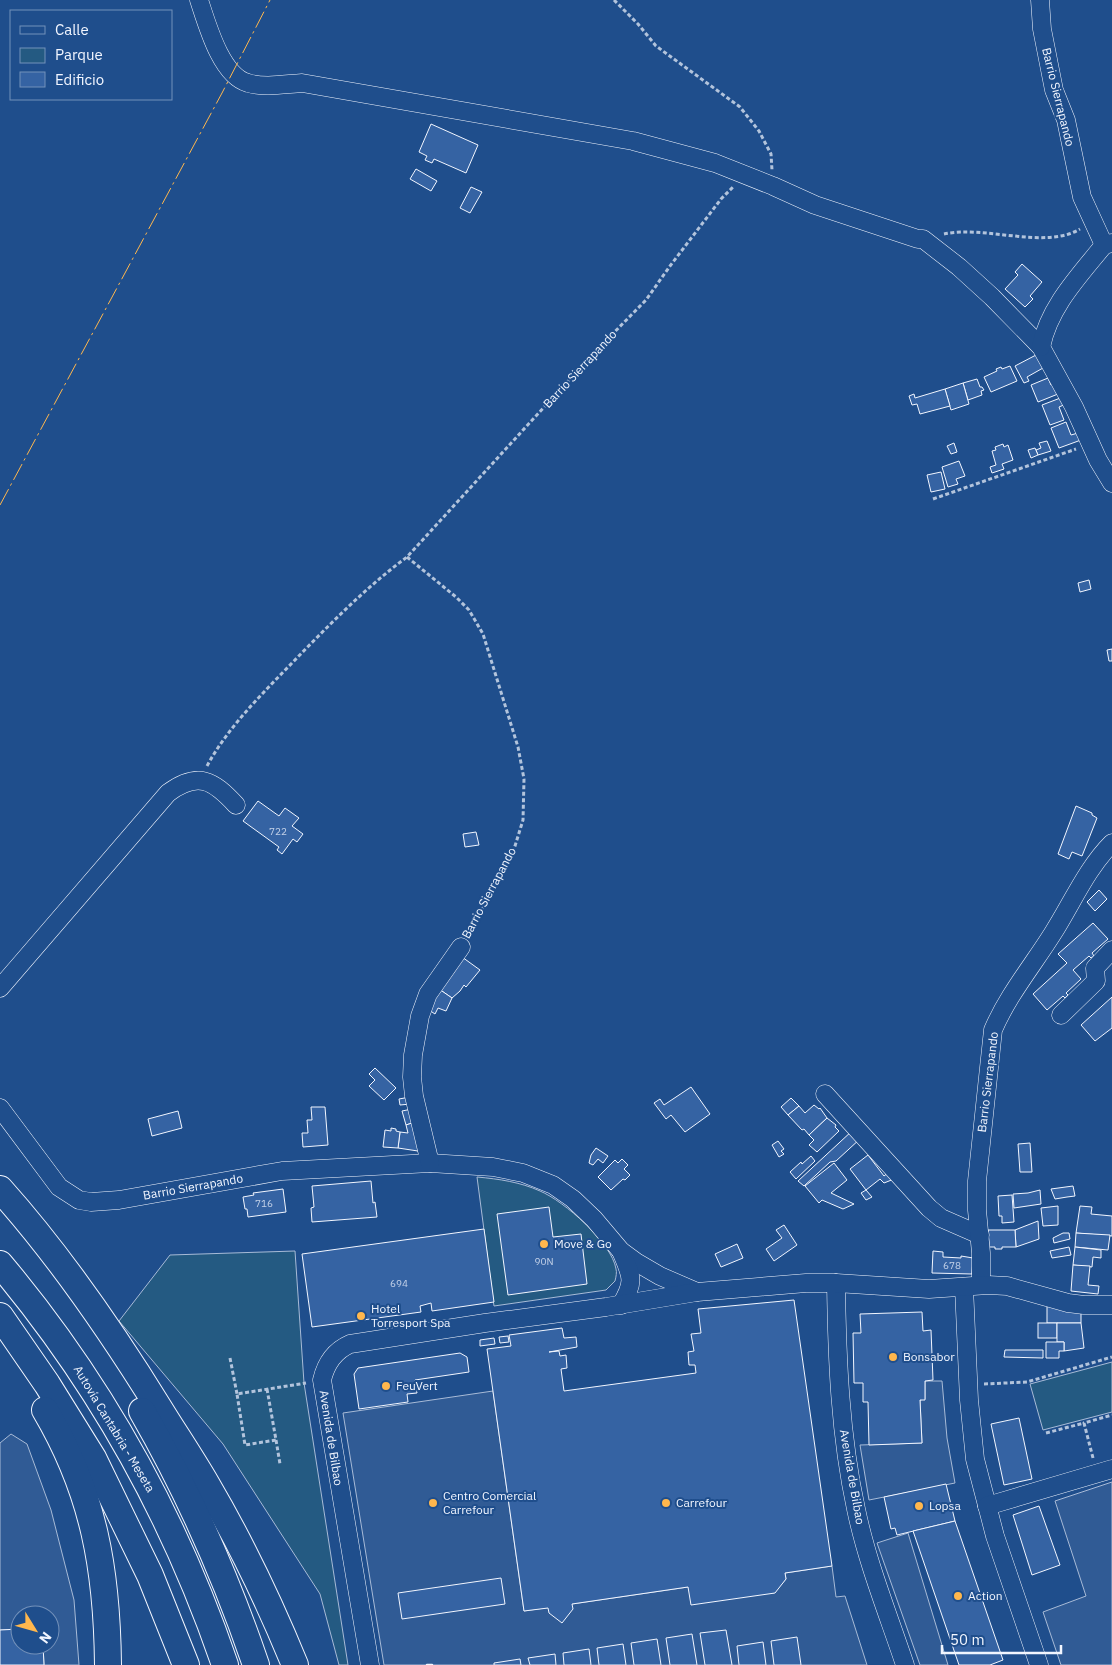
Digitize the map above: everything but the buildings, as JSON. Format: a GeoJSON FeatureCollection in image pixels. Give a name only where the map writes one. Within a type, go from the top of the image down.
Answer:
{"type":"FeatureCollection","features":[{"type":"Feature","properties":{"kind":"highway"},"geometry":{"type":"LineString","coordinates":[[0,1188],[92,1306],[190,1457],[219,1506],[258,1582],[295,1665]]}},
{"type":"Feature","properties":{"kind":"highway"},"geometry":{"type":"LineString","coordinates":[[0,1205],[82,1314],[146,1417],[175,1472],[220,1569],[256,1665]]}},
{"type":"Feature","properties":{"kind":"highway","name":"Autovía Cantabria - Meseta"},"geometry":{"type":"LineString","coordinates":[[0,1264],[32,1303],[80,1370],[149,1484],[185,1561],[225,1665]]}},
{"type":"Feature","properties":{"kind":"highway"},"geometry":{"type":"LineString","coordinates":[[0,1316],[67,1415],[96,1466],[150,1575],[186,1665]]}},
{"type":"Feature","properties":{"kind":"highway"},"geometry":{"type":"LineString","coordinates":[[0,1340],[50,1418],[75,1470],[88,1507],[95,1531],[105,1588],[108,1665]]}},
{"type":"Feature","properties":{"kind":"street"},"geometry":{"type":"LineString","coordinates":[[199,0],[209,32],[228,71],[247,83],[271,85],[302,83],[633,141],[716,163],[814,205],[918,240],[924,239],[992,297],[1041,347],[1112,483]]}},
{"type":"Feature","properties":{"kind":"street","name":"Barrio Sierrapando"},"geometry":{"type":"LineString","coordinates":[[1040,0],[1042,29],[1054,90],[1066,120],[1082,197],[1092,222],[1108,244],[1056,307],[1044,331],[1041,347]]}},
{"type":"Feature","properties":{"kind":"street"},"geometry":{"type":"LineString","coordinates":[[0,988],[168,793],[186,782],[208,781],[236,805]]}},
{"type":"Feature","properties":{"kind":"street","name":"Barrio Sierrapando"},"geometry":{"type":"LineString","coordinates":[[987,1506],[975,1459],[968,1385],[973,1286],[981,1253],[977,1210],[977,1181],[993,1030],[1003,1008],[1042,951],[1087,875],[1104,851],[1112,844]]}},
{"type":"Feature","properties":{"kind":"street","name":"Barrio Sierrapando"},"geometry":{"type":"LineString","coordinates":[[430,1163],[414,1096],[412,1055],[420,1016],[428,994],[461,947]]}},
{"type":"Feature","properties":{"kind":"street"},"geometry":{"type":"LineString","coordinates":[[1061,1015],[1096,981],[1095,968],[1112,950]]}},
{"type":"Feature","properties":{"kind":"street"},"geometry":{"type":"LineString","coordinates":[[825,1094],[928,1208],[941,1218],[980,1235]]}},
{"type":"Feature","properties":{"kind":"street","name":"Barrio Sierrapando"},"geometry":{"type":"LineString","coordinates":[[0,1108],[59,1186],[79,1200],[91,1202],[120,1200],[282,1171],[430,1163],[493,1167],[523,1173],[553,1185],[580,1206],[621,1250],[660,1276],[697,1292]]}},
{"type":"Feature","properties":{"kind":"street","name":"Barrio Sierrapando"},"geometry":{"type":"LineString","coordinates":[[621,1250],[628,1267],[631,1284],[621,1304]]}},
{"type":"Feature","properties":{"kind":"street","name":"Barrio Sierrapando"},"geometry":{"type":"LineString","coordinates":[[628,1267],[642,1280],[652,1299]]}},
{"type":"Feature","properties":{"kind":"street","name":"Barrio Sierrapando"},"geometry":{"type":"LineString","coordinates":[[621,1304],[697,1292],[836,1282],[930,1289],[1007,1286],[1068,1303],[1112,1305]]}},
{"type":"Feature","properties":{"kind":"street","name":"Avenida de Bilbao"},"geometry":{"type":"LineString","coordinates":[[836,1282],[841,1414],[856,1511],[905,1665]]}},
{"type":"Feature","properties":{"kind":"street","name":"Avenida de Bilbao"},"geometry":{"type":"LineString","coordinates":[[370,1665],[322,1380],[326,1365],[342,1348],[350,1344],[621,1304]]}},
{"type":"Feature","properties":{"kind":"street"},"geometry":{"type":"LineString","coordinates":[[1039,1665],[995,1536],[987,1506],[1104,1471]]}},
{"type":"Feature","properties":{"kind":"path"},"geometry":{"type":"LineString","coordinates":[[614,0],[638,24],[656,46],[740,107],[759,131],[772,154],[773,186]]}},
{"type":"Feature","properties":{"kind":"path","name":"Barrio Sierrapando"},"geometry":{"type":"LineString","coordinates":[[200,780],[216,751],[264,692],[383,575],[407,557],[588,360],[646,300],[715,207],[745,175]]}},
{"type":"Feature","properties":{"kind":"path"},"geometry":{"type":"LineString","coordinates":[[924,239],[951,233],[1007,234],[1052,238],[1071,234],[1092,222]]}},
{"type":"Feature","properties":{"kind":"path"},"geometry":{"type":"LineString","coordinates":[[933,499],[1091,444]]}},
{"type":"Feature","properties":{"kind":"path","name":"Barrio Sierrapando"},"geometry":{"type":"LineString","coordinates":[[407,557],[469,610],[483,634],[518,747],[524,779],[523,820],[515,846],[503,872],[461,947]]}},
{"type":"Feature","properties":{"kind":"path"},"geometry":{"type":"LineString","coordinates":[[968,1385],[1027,1382],[1112,1357]]}},
{"type":"Feature","properties":{"kind":"path"},"geometry":{"type":"LineString","coordinates":[[230,1358],[245,1445],[276,1440]]}},
{"type":"Feature","properties":{"kind":"path"},"geometry":{"type":"LineString","coordinates":[[237,1394],[322,1380]]}},
{"type":"Feature","properties":{"kind":"path"},"geometry":{"type":"LineString","coordinates":[[267,1389],[280,1464]]}},
{"type":"Feature","properties":{"kind":"path"},"geometry":{"type":"LineString","coordinates":[[1046,1433],[1112,1415]]}},
{"type":"Feature","properties":{"kind":"path"},"geometry":{"type":"LineString","coordinates":[[1084,1423],[1104,1471]]}},
{"type":"Feature","properties":{"kind":"green space","name":"Move & Go"},"geometry":{"type":"Polygon","coordinates":[[[477,1177],[525,1185],[550,1196],[574,1213],[606,1247],[616,1269],[615,1281],[606,1290],[494,1306],[477,1177]]]}},
{"type":"Feature","properties":{"kind":"green space"},"geometry":{"type":"Polygon","coordinates":[[[295,1251],[304,1383],[348,1665],[339,1665],[320,1594],[223,1444],[119,1321],[170,1255],[295,1251]]]}},
{"type":"Feature","properties":{"kind":"green space"},"geometry":{"type":"Polygon","coordinates":[[[1112,1362],[1112,1412],[1043,1430],[1030,1384],[1112,1362]]]}},
{"type":"Feature","properties":{"kind":"shaded area"},"geometry":{"type":"Polygon","coordinates":[[[925,1381],[942,1381],[947,1438],[955,1483],[869,1500],[860,1445],[922,1443],[920,1400],[925,1399],[925,1381]]]}},
{"type":"Feature","properties":{"kind":"shaded area","name":"Centro Comercial Carrefour"},"geometry":{"type":"Polygon","coordinates":[[[493,1391],[524,1611],[688,1587],[774,1593],[786,1579],[785,1573],[832,1566],[836,1597],[845,1596],[867,1665],[384,1665],[343,1413],[493,1391]]]}},
{"type":"Feature","properties":{"kind":"shaded area"},"geometry":{"type":"Polygon","coordinates":[[[11,1434],[27,1444],[51,1510],[74,1600],[79,1665],[44,1665],[44,1655],[60,1655],[60,1605],[10,1605],[10,1630],[0,1630],[0,1443],[11,1434]]]}},
{"type":"Feature","properties":{"kind":"shaded area"},"geometry":{"type":"Polygon","coordinates":[[[1112,1482],[1112,1665],[1061,1665],[1043,1612],[1086,1596],[1055,1501],[1112,1482]]]}},
{"type":"Feature","properties":{"kind":"shaded area"},"geometry":{"type":"Polygon","coordinates":[[[908,1533],[948,1665],[920,1665],[877,1543],[908,1533]]]}},
{"type":"Feature","properties":{"kind":"wall"},"geometry":{"type":"LineString","coordinates":[[427,1665],[432,1665]]}},
{"type":"Feature","properties":{"kind":"power"},"geometry":{"type":"LineString","coordinates":[[0,505],[222,93],[270,0]]}},
{"type":"Feature","properties":{"kind":"place","name":"Move & Go"},"geometry":{"type":"Point","coordinates":[544,1244]}},
{"type":"Feature","properties":{"kind":"place","name":"Hotel Torresport Spa"},"geometry":{"type":"Point","coordinates":[361,1316]}},
{"type":"Feature","properties":{"kind":"place","name":"Bonsabor"},"geometry":{"type":"Point","coordinates":[893,1357]}},
{"type":"Feature","properties":{"kind":"place","name":"FeuVert"},"geometry":{"type":"Point","coordinates":[386,1386]}},
{"type":"Feature","properties":{"kind":"place","name":"Centro Comercial Carrefour"},"geometry":{"type":"Point","coordinates":[433,1503]}},
{"type":"Feature","properties":{"kind":"place","name":"Carrefour"},"geometry":{"type":"Point","coordinates":[666,1503]}},
{"type":"Feature","properties":{"kind":"place","name":"Lopsa"},"geometry":{"type":"Point","coordinates":[919,1506]}},
{"type":"Feature","properties":{"kind":"place","name":"Action"},"geometry":{"type":"Point","coordinates":[958,1596]}}]}
